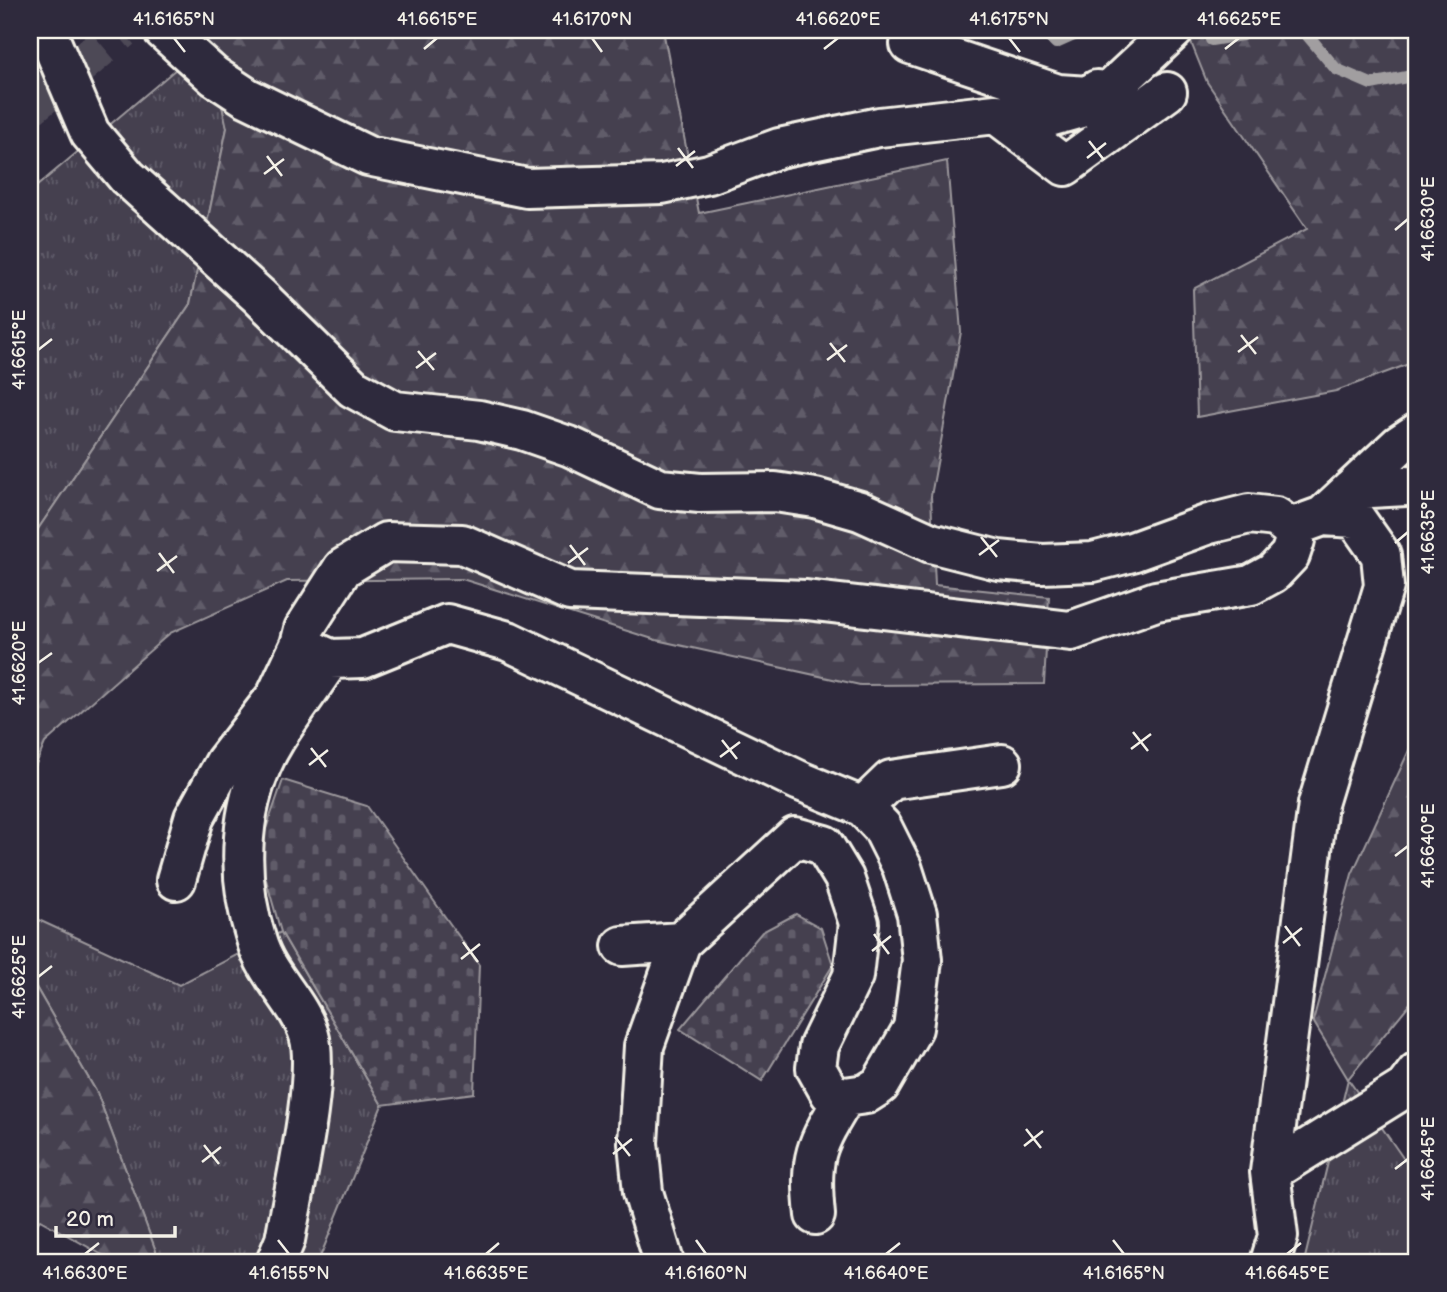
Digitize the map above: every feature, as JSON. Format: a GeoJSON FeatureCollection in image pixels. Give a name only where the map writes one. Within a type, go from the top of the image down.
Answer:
{"type":"FeatureCollection","features":[{"type":"Feature","properties":{"kind":"street"},"geometry":{"type":"LineString","coordinates":[[46,30],[90,133],[127,177],[251,288],[353,388],[395,411],[479,420],[522,430],[571,447],[660,489],[700,493],[775,492],[815,498],[860,511],[931,543],[998,560],[1042,564],[1093,562],[1132,552],[1209,524],[1249,514],[1307,522],[1355,518],[1381,555],[1384,586],[1318,804],[1270,1172],[1278,1236],[1270,1262]]}},
{"type":"Feature","properties":{"kind":"street"},"geometry":{"type":"LineString","coordinates":[[163,30],[214,76],[246,97],[368,156],[527,188],[662,184],[709,174],[779,148],[829,136],[942,118],[996,114],[1049,117],[1095,104],[1174,30]]}},
{"type":"Feature","properties":{"kind":"street"},"geometry":{"type":"LineString","coordinates":[[910,44],[1058,94],[1088,96],[1142,61]]}},
{"type":"Feature","properties":{"kind":"street"},"geometry":{"type":"LineString","coordinates":[[996,114],[1065,166],[1167,92]]}},
{"type":"Feature","properties":{"kind":"street"},"geometry":{"type":"LineString","coordinates":[[315,652],[304,629],[343,568],[386,542],[462,544],[570,591],[806,600],[1071,631],[1156,601],[1251,585],[1273,573],[1290,555],[1295,540],[1307,522],[1352,489],[1399,445],[1417,433]]}},
{"type":"Feature","properties":{"kind":"street"},"geometry":{"type":"LineString","coordinates":[[1352,489],[1406,486]]}},
{"type":"Feature","properties":{"kind":"street"},"geometry":{"type":"LineString","coordinates":[[315,652],[363,657],[447,624],[508,640],[800,781],[863,807],[882,827],[902,867],[917,914],[922,960],[913,1028],[880,1085],[866,1094],[845,1097],[831,1093],[817,1068],[819,1046],[853,976],[859,923],[844,878],[824,845],[795,837],[681,942],[645,1046],[638,1143],[643,1192],[664,1262]]}},
{"type":"Feature","properties":{"kind":"street"},"geometry":{"type":"LineString","coordinates":[[176,880],[194,818],[225,762],[276,696],[315,652]]}},
{"type":"Feature","properties":{"kind":"street"},"geometry":{"type":"LineString","coordinates":[[276,1262],[285,1240],[312,1078],[309,1035],[257,945],[245,887],[242,834],[254,784],[315,652]]}},
{"type":"Feature","properties":{"kind":"street"},"geometry":{"type":"LineString","coordinates":[[863,807],[891,780],[1002,764]]}},
{"type":"Feature","properties":{"kind":"street"},"geometry":{"type":"LineString","coordinates":[[622,946],[681,942]]}},
{"type":"Feature","properties":{"kind":"street"},"geometry":{"type":"LineString","coordinates":[[1270,1172],[1405,1088],[1417,1072]]}},
{"type":"Feature","properties":{"kind":"street"},"geometry":{"type":"LineString","coordinates":[[815,1214],[811,1172],[821,1135],[845,1097]]}},
{"type":"Feature","properties":{"kind":"green space"},"geometry":{"type":"Polygon","coordinates":[[[205,30],[663,30],[699,213],[947,161],[961,332],[931,496],[935,585],[1049,597],[1044,684],[860,685],[656,640],[462,579],[287,581],[170,633],[45,743],[30,778],[30,541],[190,304],[227,128],[205,30]]]}},
{"type":"Feature","properties":{"kind":"green space"},"geometry":{"type":"Polygon","coordinates":[[[1186,30],[1417,30],[1417,361],[1336,391],[1197,417],[1193,289],[1307,229],[1207,82],[1186,30]]]}},
{"type":"Feature","properties":{"kind":"green space"},"geometry":{"type":"Polygon","coordinates":[[[208,42],[227,128],[190,304],[30,541],[30,192],[208,42]]]}},
{"type":"Feature","properties":{"kind":"green space"},"geometry":{"type":"Polygon","coordinates":[[[1417,733],[1417,995],[1348,1079],[1313,1021],[1352,874],[1417,733]]]}},
{"type":"Feature","properties":{"kind":"green space"},"geometry":{"type":"Polygon","coordinates":[[[283,780],[367,806],[479,965],[474,1093],[382,1105],[281,932],[258,852],[283,780]]]}},
{"type":"Feature","properties":{"kind":"green space"},"geometry":{"type":"Polygon","coordinates":[[[796,914],[821,928],[833,965],[762,1081],[680,1029],[762,932],[796,914]]]}},
{"type":"Feature","properties":{"kind":"green space"},"geometry":{"type":"Polygon","coordinates":[[[30,916],[179,985],[281,932],[382,1105],[318,1262],[160,1262],[97,1093],[30,977],[30,916]]]}},
{"type":"Feature","properties":{"kind":"green space"},"geometry":{"type":"Polygon","coordinates":[[[30,977],[97,1093],[160,1262],[115,1262],[40,1220],[30,1233],[30,977]]]}},
{"type":"Feature","properties":{"kind":"green space"},"geometry":{"type":"Polygon","coordinates":[[[1348,1079],[1417,1178],[1417,1262],[1304,1262],[1348,1079]]]}},
{"type":"Feature","properties":{"kind":"waterway"},"geometry":{"type":"LineString","coordinates":[[1043,30],[1056,43],[1085,30]]}},
{"type":"Feature","properties":{"kind":"waterway"},"geometry":{"type":"LineString","coordinates":[[1211,40],[1242,35],[1251,30]]}},
{"type":"Feature","properties":{"kind":"waterway"},"geometry":{"type":"LineString","coordinates":[[1303,30],[1336,69],[1371,84],[1417,75]]}},
{"type":"Feature","properties":{"kind":"tunnel"},"geometry":{"type":"LineString","coordinates":[[30,107],[122,30]]}}]}
